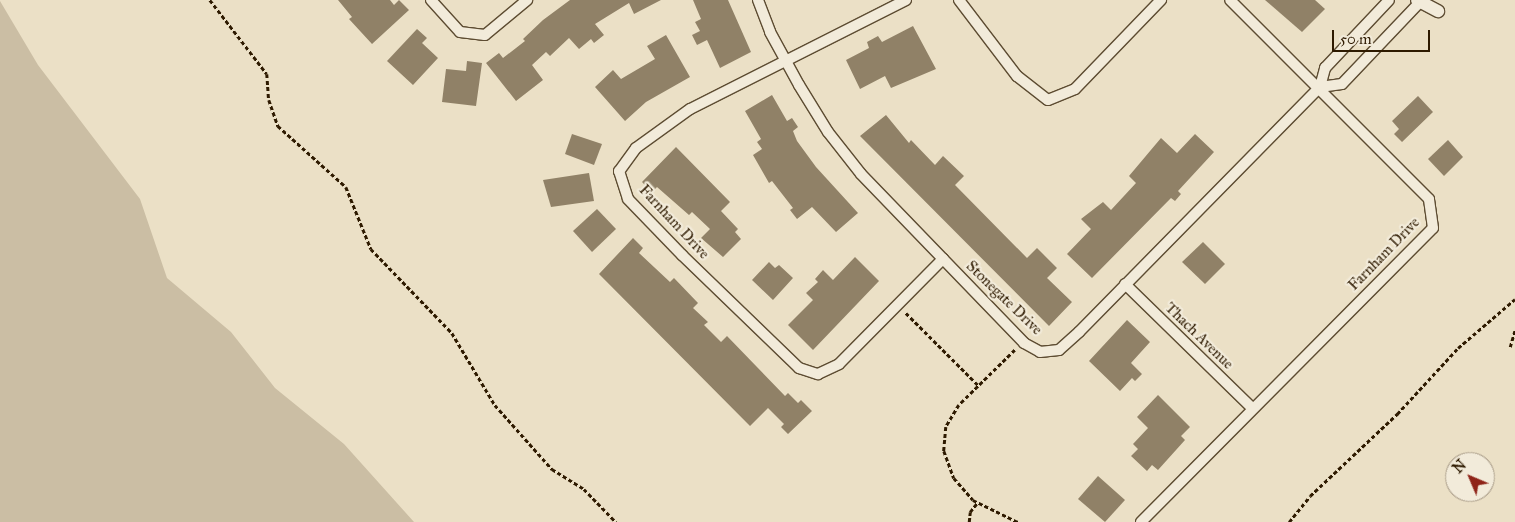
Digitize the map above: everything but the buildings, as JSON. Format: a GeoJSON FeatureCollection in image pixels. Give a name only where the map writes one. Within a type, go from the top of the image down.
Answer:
{"type":"FeatureCollection","features":[{"type":"Feature","properties":{"kind":"street"},"geometry":{"type":"LineString","coordinates":[[431,0],[460,32],[485,34],[527,0]]}},
{"type":"Feature","properties":{"kind":"street","name":"Stonegate Drive"},"geometry":{"type":"LineString","coordinates":[[758,0],[787,62],[828,132],[860,174],[1023,341],[1040,352],[1059,350],[1125,284],[1320,87],[1325,68],[1389,0]]}},
{"type":"Feature","properties":{"kind":"street","name":"Farnham Drive"},"geometry":{"type":"LineString","coordinates":[[906,0],[787,62],[690,109],[636,148],[619,172],[628,199],[799,368],[818,374],[840,364],[943,259]]}},
{"type":"Feature","properties":{"kind":"street"},"geometry":{"type":"LineString","coordinates":[[960,0],[1018,76],[1048,100],[1075,89],[1161,0]]}},
{"type":"Feature","properties":{"kind":"street","name":"Farnham Drive"},"geometry":{"type":"LineString","coordinates":[[1141,522],[1432,228],[1428,199],[1320,87],[1230,0]]}},
{"type":"Feature","properties":{"kind":"street"},"geometry":{"type":"LineString","coordinates":[[1320,87],[1342,84],[1419,1],[1438,11]]}},
{"type":"Feature","properties":{"kind":"street","name":"Thach Avenue"},"geometry":{"type":"LineString","coordinates":[[1125,284],[1252,408]]}},
{"type":"Feature","properties":{"kind":"path"},"geometry":{"type":"LineString","coordinates":[[210,0],[267,74],[269,100],[278,126],[346,187],[371,249],[452,333],[495,405],[552,469],[584,489],[616,522]]}},
{"type":"Feature","properties":{"kind":"path"},"geometry":{"type":"LineString","coordinates":[[1289,522],[1317,490],[1397,414],[1451,355],[1515,299]]}},
{"type":"Feature","properties":{"kind":"path"},"geometry":{"type":"LineString","coordinates":[[898,305],[978,385]]}},
{"type":"Feature","properties":{"kind":"path"},"geometry":{"type":"LineString","coordinates":[[1510,346],[1515,329]]}},
{"type":"Feature","properties":{"kind":"path"},"geometry":{"type":"LineString","coordinates":[[1018,522],[977,503],[954,478],[944,451],[946,427],[952,414],[978,385],[1023,341]]}},
{"type":"Feature","properties":{"kind":"path"},"geometry":{"type":"LineString","coordinates":[[969,522],[970,512],[977,503]]}},
{"type":"Feature","properties":{"kind":"shaded area"},"geometry":{"type":"Polygon","coordinates":[[[0,1],[38,65],[140,199],[167,278],[231,332],[275,388],[344,444],[414,522],[0,522],[0,1]]]}}]}
